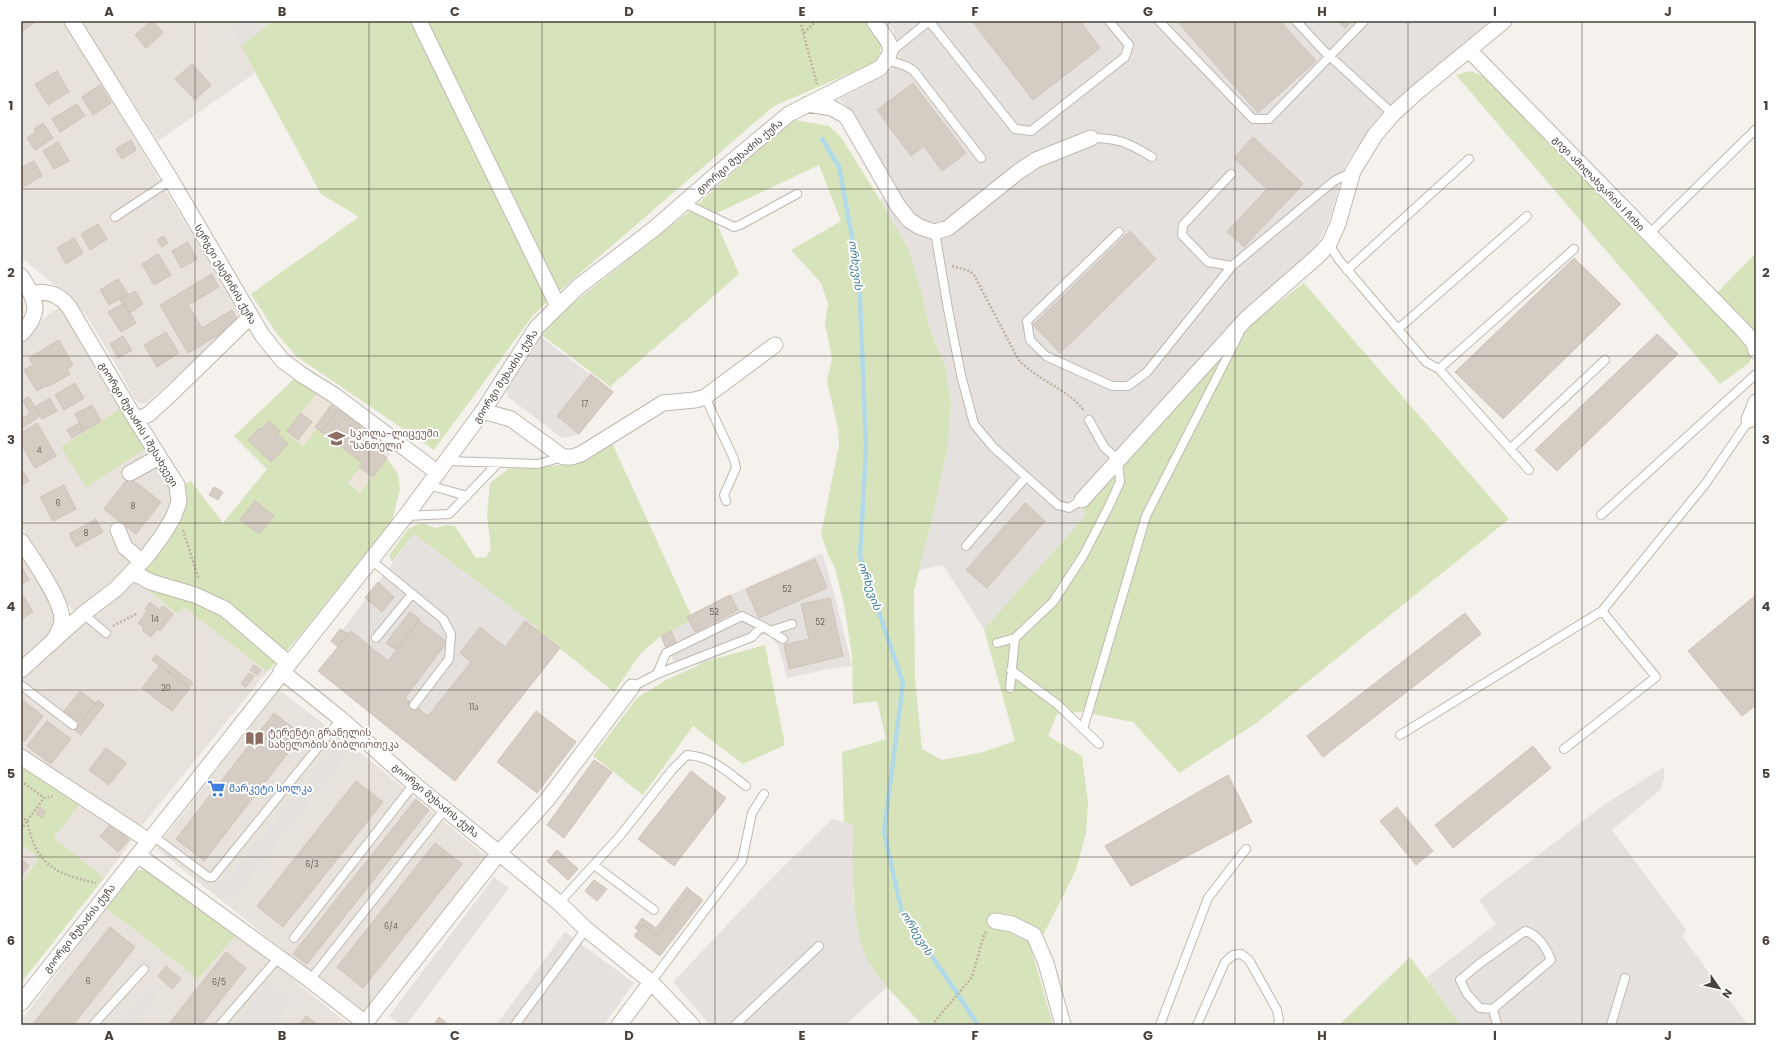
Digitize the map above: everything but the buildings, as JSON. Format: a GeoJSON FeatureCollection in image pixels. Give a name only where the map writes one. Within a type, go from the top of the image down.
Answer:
{"type":"FeatureCollection","features":[{"type":"Feature","properties":{"kind":"street","name":"სერგეი ესენინის ქუჩა"},"geometry":{"type":"LineString","coordinates":[[72,21],[171,180],[262,335],[282,360],[302,375],[334,395],[433,479]]}},
{"type":"Feature","properties":{"kind":"street"},"geometry":{"type":"LineString","coordinates":[[419,21],[558,306]]}},
{"type":"Feature","properties":{"kind":"street"},"geometry":{"type":"LineString","coordinates":[[874,21],[890,44],[886,60]]}},
{"type":"Feature","properties":{"kind":"street"},"geometry":{"type":"LineString","coordinates":[[1082,500],[1246,319],[1320,254],[1329,244],[1338,224],[1353,172],[1375,135],[1393,114],[1504,21]]}},
{"type":"Feature","properties":{"kind":"street","name":"გივი ამილახვარის I ჩიხი"},"geometry":{"type":"LineString","coordinates":[[1469,50],[1742,329],[1754,343],[1756,351]]}},
{"type":"Feature","properties":{"kind":"street","name":"გიორგი მუხაძის ქუჩა"},"geometry":{"type":"LineString","coordinates":[[21,1003],[284,667],[405,516],[483,411],[537,327],[578,287],[655,228],[790,114],[886,60]]}},
{"type":"Feature","properties":{"kind":"street"},"geometry":{"type":"LineString","coordinates":[[815,101],[846,116],[898,206],[909,220],[920,227],[935,232],[948,228],[1018,172],[1036,160],[1091,138]]}},
{"type":"Feature","properties":{"kind":"street"},"geometry":{"type":"LineString","coordinates":[[21,276],[32,293],[36,309],[32,323],[21,334]]}},
{"type":"Feature","properties":{"kind":"street","name":"გიორგი მუხაძის I შესახვევი"},"geometry":{"type":"LineString","coordinates":[[21,670],[84,614],[116,589],[137,567],[162,536],[177,509],[180,494],[177,485],[136,420],[69,307],[62,298],[41,291],[32,293]]}},
{"type":"Feature","properties":{"kind":"street"},"geometry":{"type":"LineString","coordinates":[[136,420],[149,414],[251,316]]}},
{"type":"Feature","properties":{"kind":"street"},"geometry":{"type":"LineString","coordinates":[[483,411],[511,419],[563,458],[572,457],[581,454],[662,403],[695,400],[705,397],[775,345]]}},
{"type":"Feature","properties":{"kind":"street"},"geometry":{"type":"LineString","coordinates":[[1749,420],[1756,402]]}},
{"type":"Feature","properties":{"kind":"street"},"geometry":{"type":"LineString","coordinates":[[130,473],[159,457]]}},
{"type":"Feature","properties":{"kind":"street"},"geometry":{"type":"LineString","coordinates":[[118,530],[125,547],[137,567],[151,582],[195,595],[225,610],[284,667]]}},
{"type":"Feature","properties":{"kind":"street"},"geometry":{"type":"LineString","coordinates":[[21,541],[50,588],[60,609],[62,621],[54,641]]}},
{"type":"Feature","properties":{"kind":"street","name":"გიორგი მუხაძის ქუჩა"},"geometry":{"type":"LineString","coordinates":[[284,667],[341,720],[414,784],[499,852],[559,903],[586,929],[651,982],[692,1025]]}},
{"type":"Feature","properties":{"kind":"street"},"geometry":{"type":"LineString","coordinates":[[138,855],[310,980],[364,1024],[499,852],[547,800],[632,687]]}},
{"type":"Feature","properties":{"kind":"street"},"geometry":{"type":"LineString","coordinates":[[21,757],[151,838]]}},
{"type":"Feature","properties":{"kind":"street"},"geometry":{"type":"LineString","coordinates":[[995,921],[1012,924],[1034,935],[1046,963],[1063,1025]]}},
{"type":"Feature","properties":{"kind":"street"},"geometry":{"type":"LineString","coordinates":[[619,1025],[651,982]]}},
{"type":"Feature","properties":{"kind":"lane"},"geometry":{"type":"LineString","coordinates":[[886,60],[929,21],[1015,130],[1031,132],[1125,57],[1128,45],[1109,21]]}},
{"type":"Feature","properties":{"kind":"lane"},"geometry":{"type":"LineString","coordinates":[[1158,21],[1253,119],[1270,119],[1364,21]]}},
{"type":"Feature","properties":{"kind":"lane"},"geometry":{"type":"LineString","coordinates":[[1296,21],[1330,57],[1393,114]]}},
{"type":"Feature","properties":{"kind":"lane"},"geometry":{"type":"LineString","coordinates":[[886,60],[906,66],[914,71],[981,158]]}},
{"type":"Feature","properties":{"kind":"lane"},"geometry":{"type":"LineString","coordinates":[[1649,234],[1756,129]]}},
{"type":"Feature","properties":{"kind":"lane"},"geometry":{"type":"LineString","coordinates":[[1091,138],[1111,138],[1130,144],[1152,157]]}},
{"type":"Feature","properties":{"kind":"lane"},"geometry":{"type":"LineString","coordinates":[[1348,270],[1469,159]]}},
{"type":"Feature","properties":{"kind":"lane"},"geometry":{"type":"LineString","coordinates":[[1119,232],[1027,321],[1030,340],[1046,356],[1112,386],[1128,386],[1148,372],[1232,266],[1334,181],[1353,172]]}},
{"type":"Feature","properties":{"kind":"lane"},"geometry":{"type":"LineString","coordinates":[[1231,174],[1183,225],[1182,235],[1208,262],[1232,266]]}},
{"type":"Feature","properties":{"kind":"lane"},"geometry":{"type":"LineString","coordinates":[[115,217],[171,180]]}},
{"type":"Feature","properties":{"kind":"lane"},"geometry":{"type":"LineString","coordinates":[[684,203],[734,227],[797,194]]}},
{"type":"Feature","properties":{"kind":"lane"},"geometry":{"type":"LineString","coordinates":[[1398,329],[1526,216]]}},
{"type":"Feature","properties":{"kind":"lane"},"geometry":{"type":"LineString","coordinates":[[935,232],[961,375],[974,424],[993,447],[1058,505],[1069,508],[1082,500]]}},
{"type":"Feature","properties":{"kind":"lane"},"geometry":{"type":"LineString","coordinates":[[1329,244],[1348,270],[1426,362],[1439,369],[1529,470]]}},
{"type":"Feature","properties":{"kind":"lane"},"geometry":{"type":"LineString","coordinates":[[1439,369],[1574,249]]}},
{"type":"Feature","properties":{"kind":"lane"},"geometry":{"type":"LineString","coordinates":[[1083,729],[1146,516],[1246,319]]}},
{"type":"Feature","properties":{"kind":"lane"},"geometry":{"type":"LineString","coordinates":[[1510,449],[1605,360]]}},
{"type":"Feature","properties":{"kind":"lane"},"geometry":{"type":"LineString","coordinates":[[1601,514],[1756,374]]}},
{"type":"Feature","properties":{"kind":"lane"},"geometry":{"type":"LineString","coordinates":[[705,397],[734,459],[736,468],[724,495],[726,501]]}},
{"type":"Feature","properties":{"kind":"lane"},"geometry":{"type":"LineString","coordinates":[[997,643],[1015,638],[1053,602],[1083,556],[1120,482],[1118,460],[1104,446],[1089,420]]}},
{"type":"Feature","properties":{"kind":"lane"},"geometry":{"type":"LineString","coordinates":[[1400,735],[1602,611],[1706,483],[1749,420]]}},
{"type":"Feature","properties":{"kind":"lane"},"geometry":{"type":"LineString","coordinates":[[446,461],[538,464],[563,458]]}},
{"type":"Feature","properties":{"kind":"lane"},"geometry":{"type":"LineString","coordinates":[[405,516],[449,514],[498,463]]}},
{"type":"Feature","properties":{"kind":"lane"},"geometry":{"type":"LineString","coordinates":[[966,546],[1026,477]]}},
{"type":"Feature","properties":{"kind":"lane"},"geometry":{"type":"LineString","coordinates":[[433,479],[467,496]]}},
{"type":"Feature","properties":{"kind":"lane"},"geometry":{"type":"LineString","coordinates":[[371,560],[442,619],[451,634],[449,659],[414,705]]}},
{"type":"Feature","properties":{"kind":"lane"},"geometry":{"type":"LineString","coordinates":[[376,638],[412,594]]}},
{"type":"Feature","properties":{"kind":"lane"},"geometry":{"type":"LineString","coordinates":[[1564,749],[1656,677],[1602,611]]}},
{"type":"Feature","properties":{"kind":"lane"},"geometry":{"type":"LineString","coordinates":[[84,614],[105,632]]}},
{"type":"Feature","properties":{"kind":"lane"},"geometry":{"type":"LineString","coordinates":[[657,674],[666,653],[742,616],[783,639]]}},
{"type":"Feature","properties":{"kind":"lane"},"geometry":{"type":"LineString","coordinates":[[770,631],[792,624]]}},
{"type":"Feature","properties":{"kind":"lane"},"geometry":{"type":"LineString","coordinates":[[632,687],[657,674],[752,637],[762,626]]}},
{"type":"Feature","properties":{"kind":"lane"},"geometry":{"type":"LineString","coordinates":[[1010,688],[1015,638]]}},
{"type":"Feature","properties":{"kind":"lane"},"geometry":{"type":"LineString","coordinates":[[1011,670],[1057,704],[1099,744]]}},
{"type":"Feature","properties":{"kind":"lane"},"geometry":{"type":"LineString","coordinates":[[21,685],[72,725]]}},
{"type":"Feature","properties":{"kind":"lane"},"geometry":{"type":"LineString","coordinates":[[151,838],[208,877],[214,877],[341,720]]}},
{"type":"Feature","properties":{"kind":"lane"},"geometry":{"type":"LineString","coordinates":[[559,903],[619,837],[672,770],[687,755],[702,756],[718,765],[746,786]]}},
{"type":"Feature","properties":{"kind":"lane"},"geometry":{"type":"LineString","coordinates":[[294,938],[414,784]]}},
{"type":"Feature","properties":{"kind":"lane"},"geometry":{"type":"LineString","coordinates":[[651,982],[742,861],[752,814],[764,794]]}},
{"type":"Feature","properties":{"kind":"lane"},"geometry":{"type":"LineString","coordinates":[[310,980],[445,809]]}},
{"type":"Feature","properties":{"kind":"lane"},"geometry":{"type":"LineString","coordinates":[[1160,1025],[1208,898],[1246,849]]}},
{"type":"Feature","properties":{"kind":"lane"},"geometry":{"type":"LineString","coordinates":[[594,864],[654,910]]}},
{"type":"Feature","properties":{"kind":"lane"},"geometry":{"type":"LineString","coordinates":[[515,1025],[586,929]]}},
{"type":"Feature","properties":{"kind":"lane"},"geometry":{"type":"LineString","coordinates":[[1525,931],[1532,933],[1548,951],[1551,960],[1493,1009],[1480,1008],[1467,994],[1460,980],[1479,964],[1525,931]]}},
{"type":"Feature","properties":{"kind":"lane"},"geometry":{"type":"LineString","coordinates":[[735,1025],[819,946]]}},
{"type":"Feature","properties":{"kind":"lane"},"geometry":{"type":"LineString","coordinates":[[1197,1025],[1225,962],[1233,955],[1241,954],[1249,960],[1277,1010],[1279,1020],[1278,1025]]}},
{"type":"Feature","properties":{"kind":"lane"},"geometry":{"type":"LineString","coordinates":[[220,1025],[278,957]]}},
{"type":"Feature","properties":{"kind":"lane"},"geometry":{"type":"LineString","coordinates":[[93,1025],[144,969]]}},
{"type":"Feature","properties":{"kind":"lane"},"geometry":{"type":"LineString","coordinates":[[1611,1025],[1625,978]]}},
{"type":"Feature","properties":{"kind":"lane"},"geometry":{"type":"LineString","coordinates":[[1493,1009],[1496,1025]]}},
{"type":"Feature","properties":{"kind":"path"},"geometry":{"type":"LineString","coordinates":[[800,21],[815,101]]}},
{"type":"Feature","properties":{"kind":"path"},"geometry":{"type":"LineString","coordinates":[[803,34],[816,21]]}},
{"type":"Feature","properties":{"kind":"path"},"geometry":{"type":"LineString","coordinates":[[940,263],[970,271]]}},
{"type":"Feature","properties":{"kind":"path"},"geometry":{"type":"LineString","coordinates":[[177,509],[205,600]]}},
{"type":"Feature","properties":{"kind":"path"},"geometry":{"type":"LineString","coordinates":[[105,632],[138,613]]}},
{"type":"Feature","properties":{"kind":"path"},"geometry":{"type":"LineString","coordinates":[[21,781],[44,798],[21,830]]}},
{"type":"Feature","properties":{"kind":"path"},"geometry":{"type":"LineString","coordinates":[[21,816],[27,821],[36,851],[52,869],[72,878],[112,886]]}},
{"type":"Feature","properties":{"kind":"path"},"geometry":{"type":"LineString","coordinates":[[932,1025],[972,977],[984,935],[995,921]]}},
{"type":"Feature","properties":{"kind":"shaded area"},"geometry":{"type":"Polygon","coordinates":[[[21,21],[64,21],[243,319],[146,403],[139,403],[135,400],[88,318],[73,301],[21,257],[21,21]]]}},
{"type":"Feature","properties":{"kind":"shaded area"},"geometry":{"type":"Polygon","coordinates":[[[81,21],[231,21],[255,73],[158,141],[81,21]]]}},
{"type":"Feature","properties":{"kind":"shaded area"},"geometry":{"type":"Polygon","coordinates":[[[231,21],[273,21],[241,46],[231,21]]]}},
{"type":"Feature","properties":{"kind":"shaded area"},"geometry":{"type":"Polygon","coordinates":[[[887,21],[1490,21],[1372,125],[1345,165],[1328,224],[1317,245],[1071,500],[1087,514],[984,629],[943,565],[919,570],[934,511],[948,444],[951,403],[945,366],[929,328],[921,290],[908,248],[880,200],[896,187],[852,111],[839,99],[889,73],[899,58],[894,31],[887,21]]]}},
{"type":"Feature","properties":{"kind":"shaded area"},"geometry":{"type":"Polygon","coordinates":[[[60,307],[80,335],[121,408],[86,487],[147,448],[167,480],[172,497],[170,509],[142,553],[131,565],[80,607],[72,610],[53,582],[21,525],[21,340],[48,315],[60,307]]]}},
{"type":"Feature","properties":{"kind":"shaded area"},"geometry":{"type":"Polygon","coordinates":[[[540,336],[613,392],[579,434],[562,438],[508,397],[506,383],[540,336]]]}},
{"type":"Feature","properties":{"kind":"shaded area","name":"სკოლა-ლიცეუმი \"სანთელი\""},"geometry":{"type":"Polygon","coordinates":[[[316,394],[323,396],[394,449],[361,493],[286,431],[316,394]]]}},
{"type":"Feature","properties":{"kind":"shaded area"},"geometry":{"type":"Polygon","coordinates":[[[414,534],[538,628],[537,630],[560,648],[455,781],[318,671],[338,647],[331,641],[340,629],[342,630],[349,622],[414,534]]]}},
{"type":"Feature","properties":{"kind":"shaded area"},"geometry":{"type":"Polygon","coordinates":[[[822,553],[834,593],[852,666],[828,669],[787,678],[779,647],[770,635],[765,634],[698,666],[695,660],[675,663],[661,636],[671,631],[687,617],[730,595],[822,553]]]}},
{"type":"Feature","properties":{"kind":"shaded area"},"geometry":{"type":"Polygon","coordinates":[[[21,556],[47,597],[54,617],[54,626],[48,635],[21,660],[21,556]]]}},
{"type":"Feature","properties":{"kind":"shaded area"},"geometry":{"type":"Polygon","coordinates":[[[135,580],[178,614],[184,607],[267,672],[140,828],[21,748],[21,678],[135,580]]]}},
{"type":"Feature","properties":{"kind":"shaded area"},"geometry":{"type":"Polygon","coordinates":[[[279,690],[355,748],[488,858],[362,1013],[156,848],[279,690]]]}},
{"type":"Feature","properties":{"kind":"shaded area"},"geometry":{"type":"Polygon","coordinates":[[[340,738],[351,747],[334,771],[229,904],[212,892],[226,875],[229,877],[303,787],[340,738]]]}},
{"type":"Feature","properties":{"kind":"shaded area"},"geometry":{"type":"Polygon","coordinates":[[[1664,767],[1664,778],[1661,789],[1612,830],[1686,930],[1682,936],[1748,1025],[1461,1025],[1426,978],[1496,924],[1479,900],[1605,804],[1664,767]]]}},
{"type":"Feature","properties":{"kind":"shaded area"},"geometry":{"type":"Polygon","coordinates":[[[80,804],[133,839],[104,878],[54,838],[80,804]]]}},
{"type":"Feature","properties":{"kind":"shaded area"},"geometry":{"type":"Polygon","coordinates":[[[832,819],[853,825],[853,901],[872,968],[888,986],[845,1025],[710,1025],[673,982],[765,885],[832,819]]]}},
{"type":"Feature","properties":{"kind":"shaded area"},"geometry":{"type":"Polygon","coordinates":[[[21,844],[39,858],[21,883],[21,844]]]}},
{"type":"Feature","properties":{"kind":"shaded area"},"geometry":{"type":"Polygon","coordinates":[[[494,877],[509,888],[406,1025],[401,1025],[389,1016],[494,877]]]}},
{"type":"Feature","properties":{"kind":"shaded area"},"geometry":{"type":"Polygon","coordinates":[[[106,908],[198,979],[237,934],[349,1025],[21,1025],[21,1021],[106,908]]]}},
{"type":"Feature","properties":{"kind":"shaded area"},"geometry":{"type":"Polygon","coordinates":[[[565,932],[634,983],[604,1025],[496,1025],[565,932]]]}},
{"type":"Feature","properties":{"kind":"shaded area"},"geometry":{"type":"Polygon","coordinates":[[[268,982],[293,1001],[274,1025],[235,1025],[268,982]]]}},
{"type":"Feature","properties":{"kind":"shaded area"},"geometry":{"type":"Polygon","coordinates":[[[149,987],[158,994],[133,1025],[118,1025],[149,987]]]}},
{"type":"Feature","properties":{"kind":"green space"},"geometry":{"type":"Polygon","coordinates":[[[273,21],[867,21],[881,46],[878,57],[874,63],[774,106],[549,300],[532,317],[434,450],[296,356],[277,334],[251,294],[359,217],[321,194],[241,46],[273,21]]]}},
{"type":"Feature","properties":{"kind":"green space"},"geometry":{"type":"Polygon","coordinates":[[[1470,71],[1483,76],[1492,82],[1747,341],[1752,355],[1749,363],[1720,384],[1456,75],[1470,71]]]}},
{"type":"Feature","properties":{"kind":"green space"},"geometry":{"type":"Polygon","coordinates":[[[795,120],[829,126],[841,137],[880,200],[908,248],[921,290],[929,328],[945,366],[951,402],[948,444],[934,511],[914,591],[915,680],[922,749],[942,760],[983,752],[1015,741],[984,629],[1087,514],[1082,510],[1251,324],[1304,283],[1509,519],[1258,722],[1179,773],[1133,722],[1082,712],[1057,714],[1048,736],[1082,756],[1088,803],[1086,833],[1076,870],[1033,955],[1053,1025],[922,1025],[890,991],[873,969],[865,955],[860,938],[854,900],[853,825],[844,822],[842,752],[886,739],[877,701],[853,704],[852,655],[843,600],[834,565],[829,557],[821,534],[839,445],[838,429],[827,381],[832,358],[825,324],[828,304],[821,283],[791,250],[841,221],[819,165],[713,215],[739,274],[612,385],[612,388],[542,335],[562,312],[690,211],[778,132],[795,120]]]}},
{"type":"Feature","properties":{"kind":"green space"},"geometry":{"type":"Polygon","coordinates":[[[1756,253],[1756,333],[1717,293],[1756,253]]]}},
{"type":"Feature","properties":{"kind":"green space"},"geometry":{"type":"Polygon","coordinates":[[[294,379],[323,396],[316,394],[287,432],[303,446],[317,428],[363,463],[348,483],[360,493],[387,458],[398,474],[400,489],[392,521],[298,638],[267,672],[184,607],[178,614],[135,580],[167,543],[181,520],[187,500],[185,484],[191,481],[223,523],[267,469],[234,436],[294,379]]]}},
{"type":"Feature","properties":{"kind":"green space"},"geometry":{"type":"Polygon","coordinates":[[[121,408],[147,448],[86,487],[61,447],[121,408]]]}},
{"type":"Feature","properties":{"kind":"green space"},"geometry":{"type":"Polygon","coordinates":[[[612,443],[691,615],[690,621],[661,636],[641,653],[614,692],[537,630],[538,628],[414,534],[392,562],[389,555],[409,528],[422,523],[435,528],[446,525],[455,526],[476,558],[486,557],[491,549],[487,516],[490,483],[508,469],[563,465],[583,460],[612,443]]]}},
{"type":"Feature","properties":{"kind":"green space"},"geometry":{"type":"Polygon","coordinates":[[[765,645],[785,745],[743,764],[693,726],[643,795],[593,756],[637,698],[666,680],[710,660],[765,645]]]}},
{"type":"Feature","properties":{"kind":"green space"},"geometry":{"type":"Polygon","coordinates":[[[21,766],[80,804],[54,838],[104,878],[21,983],[21,883],[39,858],[21,844],[21,766]]]}},
{"type":"Feature","properties":{"kind":"green space"},"geometry":{"type":"Polygon","coordinates":[[[147,869],[237,934],[198,979],[106,908],[134,871],[147,869]]]}},
{"type":"Feature","properties":{"kind":"green space"},"geometry":{"type":"Polygon","coordinates":[[[1410,957],[1461,1025],[1339,1025],[1410,957]]]}},
{"type":"Feature","properties":{"kind":"waterway","name":"ორხევის"},"geometry":{"type":"LineString","coordinates":[[822,139],[839,167],[859,274],[866,448],[860,556],[903,683],[884,832],[902,913],[957,993]]}},
{"type":"Feature","properties":{"kind":"waterway","name":"ორხევის"},"geometry":{"type":"LineString","coordinates":[[958,995],[978,1025]]}},
{"type":"Feature","properties":{"kind":"place","name":"სკოლა-ლიცეუმი \"სანთელი\""},"geometry":{"type":"Point","coordinates":[337,439]}},
{"type":"Feature","properties":{"kind":"place","name":"ტერენტი გრანელის სახელობის ბიბლიოთეკა"},"geometry":{"type":"Point","coordinates":[255,738]}},
{"type":"Feature","properties":{"kind":"place","name":"მარკეტი სოლკა"},"geometry":{"type":"Point","coordinates":[216,788]}}]}
